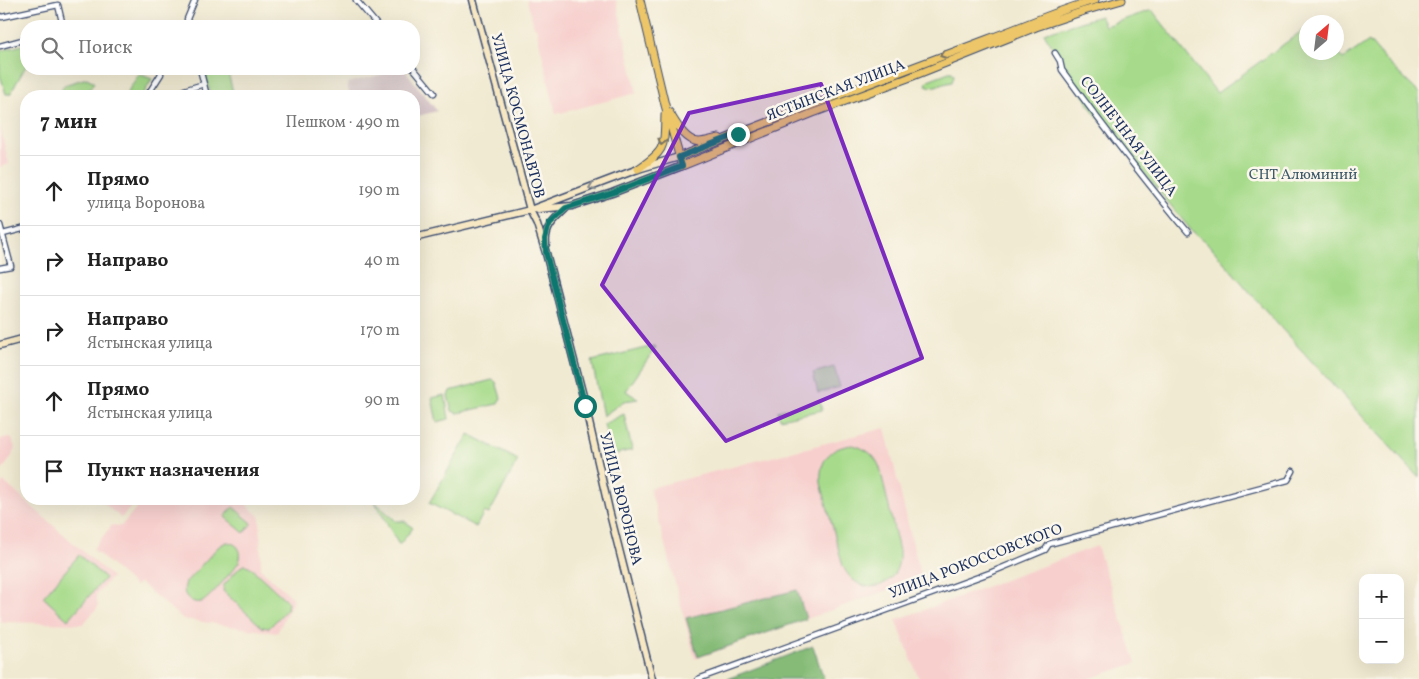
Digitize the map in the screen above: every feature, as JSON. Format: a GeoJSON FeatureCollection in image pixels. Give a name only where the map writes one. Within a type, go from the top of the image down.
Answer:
{"type":"FeatureCollection","features":[{"type":"Feature","properties":{"kind":"main road","name":"УЛИЦА КОСМОНАВТОВ"},"geometry":{"type":"LineString","coordinates":[[473,0],[530,210]]}},
{"type":"Feature","properties":{"kind":"main road"},"geometry":{"type":"LineString","coordinates":[[640,0],[665,105],[682,166]]}},
{"type":"Feature","properties":{"kind":"main road","name":"ЯСТЫНСКАЯ УЛИЦА"},"geometry":{"type":"LineString","coordinates":[[420,237],[530,210],[638,169],[679,157],[1051,14],[1095,0]]}},
{"type":"Feature","properties":{"kind":"main road","name":"ЯСТЫНСКАЯ УЛИЦА"},"geometry":{"type":"LineString","coordinates":[[530,210],[566,208],[612,193],[1036,27],[1122,0]]}},
{"type":"Feature","properties":{"kind":"main road"},"geometry":{"type":"LineString","coordinates":[[665,105],[680,128],[690,139],[700,142],[738,134]]}},
{"type":"Feature","properties":{"kind":"main road"},"geometry":{"type":"LineString","coordinates":[[638,169],[652,160],[663,147],[665,105]]}},
{"type":"Feature","properties":{"kind":"main road"},"geometry":{"type":"LineString","coordinates":[[546,253],[545,239],[550,223],[566,208]]}},
{"type":"Feature","properties":{"kind":"main road","name":"УЛИЦА ВОРОНОВА"},"geometry":{"type":"LineString","coordinates":[[530,210],[537,224],[546,253],[652,679]]}},
{"type":"Feature","properties":{"kind":"main road"},"geometry":{"type":"LineString","coordinates":[[0,345],[20,340]]}},
{"type":"Feature","properties":{"kind":"street"},"geometry":{"type":"LineString","coordinates":[[187,20],[195,0]]}},
{"type":"Feature","properties":{"kind":"street"},"geometry":{"type":"LineString","coordinates":[[356,0],[373,20]]}},
{"type":"Feature","properties":{"kind":"street"},"geometry":{"type":"LineString","coordinates":[[0,16],[58,5],[62,20]]}},
{"type":"Feature","properties":{"kind":"street"},"geometry":{"type":"LineString","coordinates":[[0,46],[20,41]]}},
{"type":"Feature","properties":{"kind":"street","name":"СОЛНЕЧНАЯ УЛИЦА"},"geometry":{"type":"LineString","coordinates":[[1055,53],[1060,61],[1062,70],[1101,124],[1148,185],[1188,232]]}},
{"type":"Feature","properties":{"kind":"street"},"geometry":{"type":"LineString","coordinates":[[151,90],[160,75]]}},
{"type":"Feature","properties":{"kind":"street"},"geometry":{"type":"LineString","coordinates":[[202,75],[206,90]]}},
{"type":"Feature","properties":{"kind":"street"},"geometry":{"type":"LineString","coordinates":[[419,75],[434,93]]}},
{"type":"Feature","properties":{"kind":"street"},"geometry":{"type":"LineString","coordinates":[[184,90],[204,84]]}},
{"type":"Feature","properties":{"kind":"street"},"geometry":{"type":"LineString","coordinates":[[0,225],[11,266],[0,268]]}},
{"type":"Feature","properties":{"kind":"street"},"geometry":{"type":"LineString","coordinates":[[3,234],[20,230]]}},
{"type":"Feature","properties":{"kind":"street","name":"УЛИЦА РОКОССОВСКОГО"},"geometry":{"type":"LineString","coordinates":[[698,679],[992,572],[1045,550],[1049,544],[1288,480],[1293,471]]}},
{"type":"Feature","properties":{"kind":"highlighted area"},"geometry":{"type":"Polygon","coordinates":[[[821,84],[922,358],[726,441],[602,285],[689,113],[821,84]]]}},
{"type":"Feature","properties":{"kind":"shaded area"},"geometry":{"type":"Polygon","coordinates":[[[527,0],[616,0],[637,93],[556,114],[536,27],[534,27],[527,0]]]}},
{"type":"Feature","properties":{"kind":"shaded area"},"geometry":{"type":"Polygon","coordinates":[[[380,75],[409,75],[437,111],[420,115],[420,90],[349,90],[347,83],[380,75]]]}},
{"type":"Feature","properties":{"kind":"shaded area"},"geometry":{"type":"Polygon","coordinates":[[[0,126],[9,164],[0,167],[0,126]]]}},
{"type":"Feature","properties":{"kind":"shaded area"},"geometry":{"type":"Polygon","coordinates":[[[885,428],[921,578],[695,659],[650,488],[885,428]]]}},
{"type":"Feature","properties":{"kind":"shaded area"},"geometry":{"type":"Polygon","coordinates":[[[8,437],[12,439],[15,448],[11,458],[0,473],[0,439],[8,437]]]}},
{"type":"Feature","properties":{"kind":"shaded area"},"geometry":{"type":"Polygon","coordinates":[[[4,482],[20,496],[20,505],[30,505],[112,577],[96,595],[98,607],[83,624],[0,622],[0,486],[4,482]]]}},
{"type":"Feature","properties":{"kind":"shaded area"},"geometry":{"type":"Polygon","coordinates":[[[106,505],[133,505],[121,518],[106,505]]]}},
{"type":"Feature","properties":{"kind":"shaded area"},"geometry":{"type":"Polygon","coordinates":[[[139,505],[247,505],[260,519],[261,569],[294,599],[277,633],[183,619],[139,582],[135,586],[93,549],[112,525],[121,526],[139,505]]]}},
{"type":"Feature","properties":{"kind":"shaded area"},"geometry":{"type":"Polygon","coordinates":[[[1097,546],[1136,663],[1088,679],[919,679],[896,620],[1097,546]]]}},
{"type":"Feature","properties":{"kind":"green space","name":"СНТ Алюминий"},"geometry":{"type":"Polygon","coordinates":[[[1152,10],[1217,93],[1299,33],[1299,60],[1344,60],[1369,41],[1387,62],[1419,93],[1419,478],[1281,328],[1209,245],[1191,230],[1093,111],[1044,33],[1100,16],[1105,26],[1152,10]]]}},
{"type":"Feature","properties":{"kind":"green space"},"geometry":{"type":"Polygon","coordinates":[[[20,46],[21,75],[10,94],[6,94],[0,75],[0,51],[20,46]]]}},
{"type":"Feature","properties":{"kind":"green space"},"geometry":{"type":"Polygon","coordinates":[[[952,72],[954,75],[952,82],[931,87],[926,85],[928,80],[952,72]]]}},
{"type":"Feature","properties":{"kind":"green space"},"geometry":{"type":"Polygon","coordinates":[[[138,75],[152,79],[146,90],[129,90],[138,75]]]}},
{"type":"Feature","properties":{"kind":"green space"},"geometry":{"type":"Polygon","coordinates":[[[206,75],[229,75],[232,90],[209,90],[206,75]]]}},
{"type":"Feature","properties":{"kind":"green space"},"geometry":{"type":"Polygon","coordinates":[[[87,78],[94,82],[89,90],[61,90],[64,85],[87,78]]]}},
{"type":"Feature","properties":{"kind":"green space"},"geometry":{"type":"Polygon","coordinates":[[[656,347],[626,391],[638,399],[624,401],[603,416],[592,361],[656,347]]]}},
{"type":"Feature","properties":{"kind":"green space"},"geometry":{"type":"Polygon","coordinates":[[[834,367],[840,387],[818,393],[813,373],[834,367]]]}},
{"type":"Feature","properties":{"kind":"green space"},"geometry":{"type":"Polygon","coordinates":[[[492,380],[496,382],[501,398],[497,404],[458,413],[452,411],[448,396],[450,391],[492,380]]]}},
{"type":"Feature","properties":{"kind":"green space"},"geometry":{"type":"Polygon","coordinates":[[[445,395],[449,419],[437,422],[432,398],[445,395]]]}},
{"type":"Feature","properties":{"kind":"green space"},"geometry":{"type":"Polygon","coordinates":[[[820,401],[822,410],[780,419],[778,411],[820,401]]]}},
{"type":"Feature","properties":{"kind":"green space"},"geometry":{"type":"Polygon","coordinates":[[[624,414],[632,450],[611,455],[604,424],[624,414]]]}},
{"type":"Feature","properties":{"kind":"green space"},"geometry":{"type":"Polygon","coordinates":[[[469,434],[518,460],[489,514],[484,512],[476,527],[429,503],[469,434]]]}},
{"type":"Feature","properties":{"kind":"green space"},"geometry":{"type":"Polygon","coordinates":[[[853,445],[870,453],[876,459],[880,468],[899,551],[898,564],[894,574],[887,582],[878,586],[869,587],[859,584],[850,577],[843,566],[821,483],[822,468],[828,456],[838,449],[853,445]]]}},
{"type":"Feature","properties":{"kind":"green space"},"geometry":{"type":"Polygon","coordinates":[[[377,505],[396,521],[405,521],[413,528],[399,545],[377,505]]]}},
{"type":"Feature","properties":{"kind":"green space"},"geometry":{"type":"Polygon","coordinates":[[[233,507],[252,523],[244,533],[225,517],[233,507]]]}},
{"type":"Feature","properties":{"kind":"green space"},"geometry":{"type":"Polygon","coordinates":[[[226,542],[234,544],[240,551],[239,562],[205,600],[194,602],[190,600],[184,592],[186,582],[218,547],[226,542]]]}},
{"type":"Feature","properties":{"kind":"green space"},"geometry":{"type":"Polygon","coordinates":[[[79,555],[105,578],[68,620],[43,597],[79,555]]]}},
{"type":"Feature","properties":{"kind":"green space"},"geometry":{"type":"Polygon","coordinates":[[[244,565],[249,566],[288,602],[287,609],[269,628],[262,627],[223,591],[224,585],[244,565]]]}},
{"type":"Feature","properties":{"kind":"green space"},"geometry":{"type":"Polygon","coordinates":[[[797,590],[806,619],[698,657],[686,618],[797,590]]]}},
{"type":"Feature","properties":{"kind":"green space"},"geometry":{"type":"Polygon","coordinates":[[[813,646],[824,679],[727,679],[813,646]]]}},
{"type":"Feature","properties":{"kind":"route"},"geometry":{"type":"LineString","coordinates":[[585,406],[546,253],[545,239],[550,223],[566,208],[612,193],[682,166],[679,157],[738,134]]}}]}
